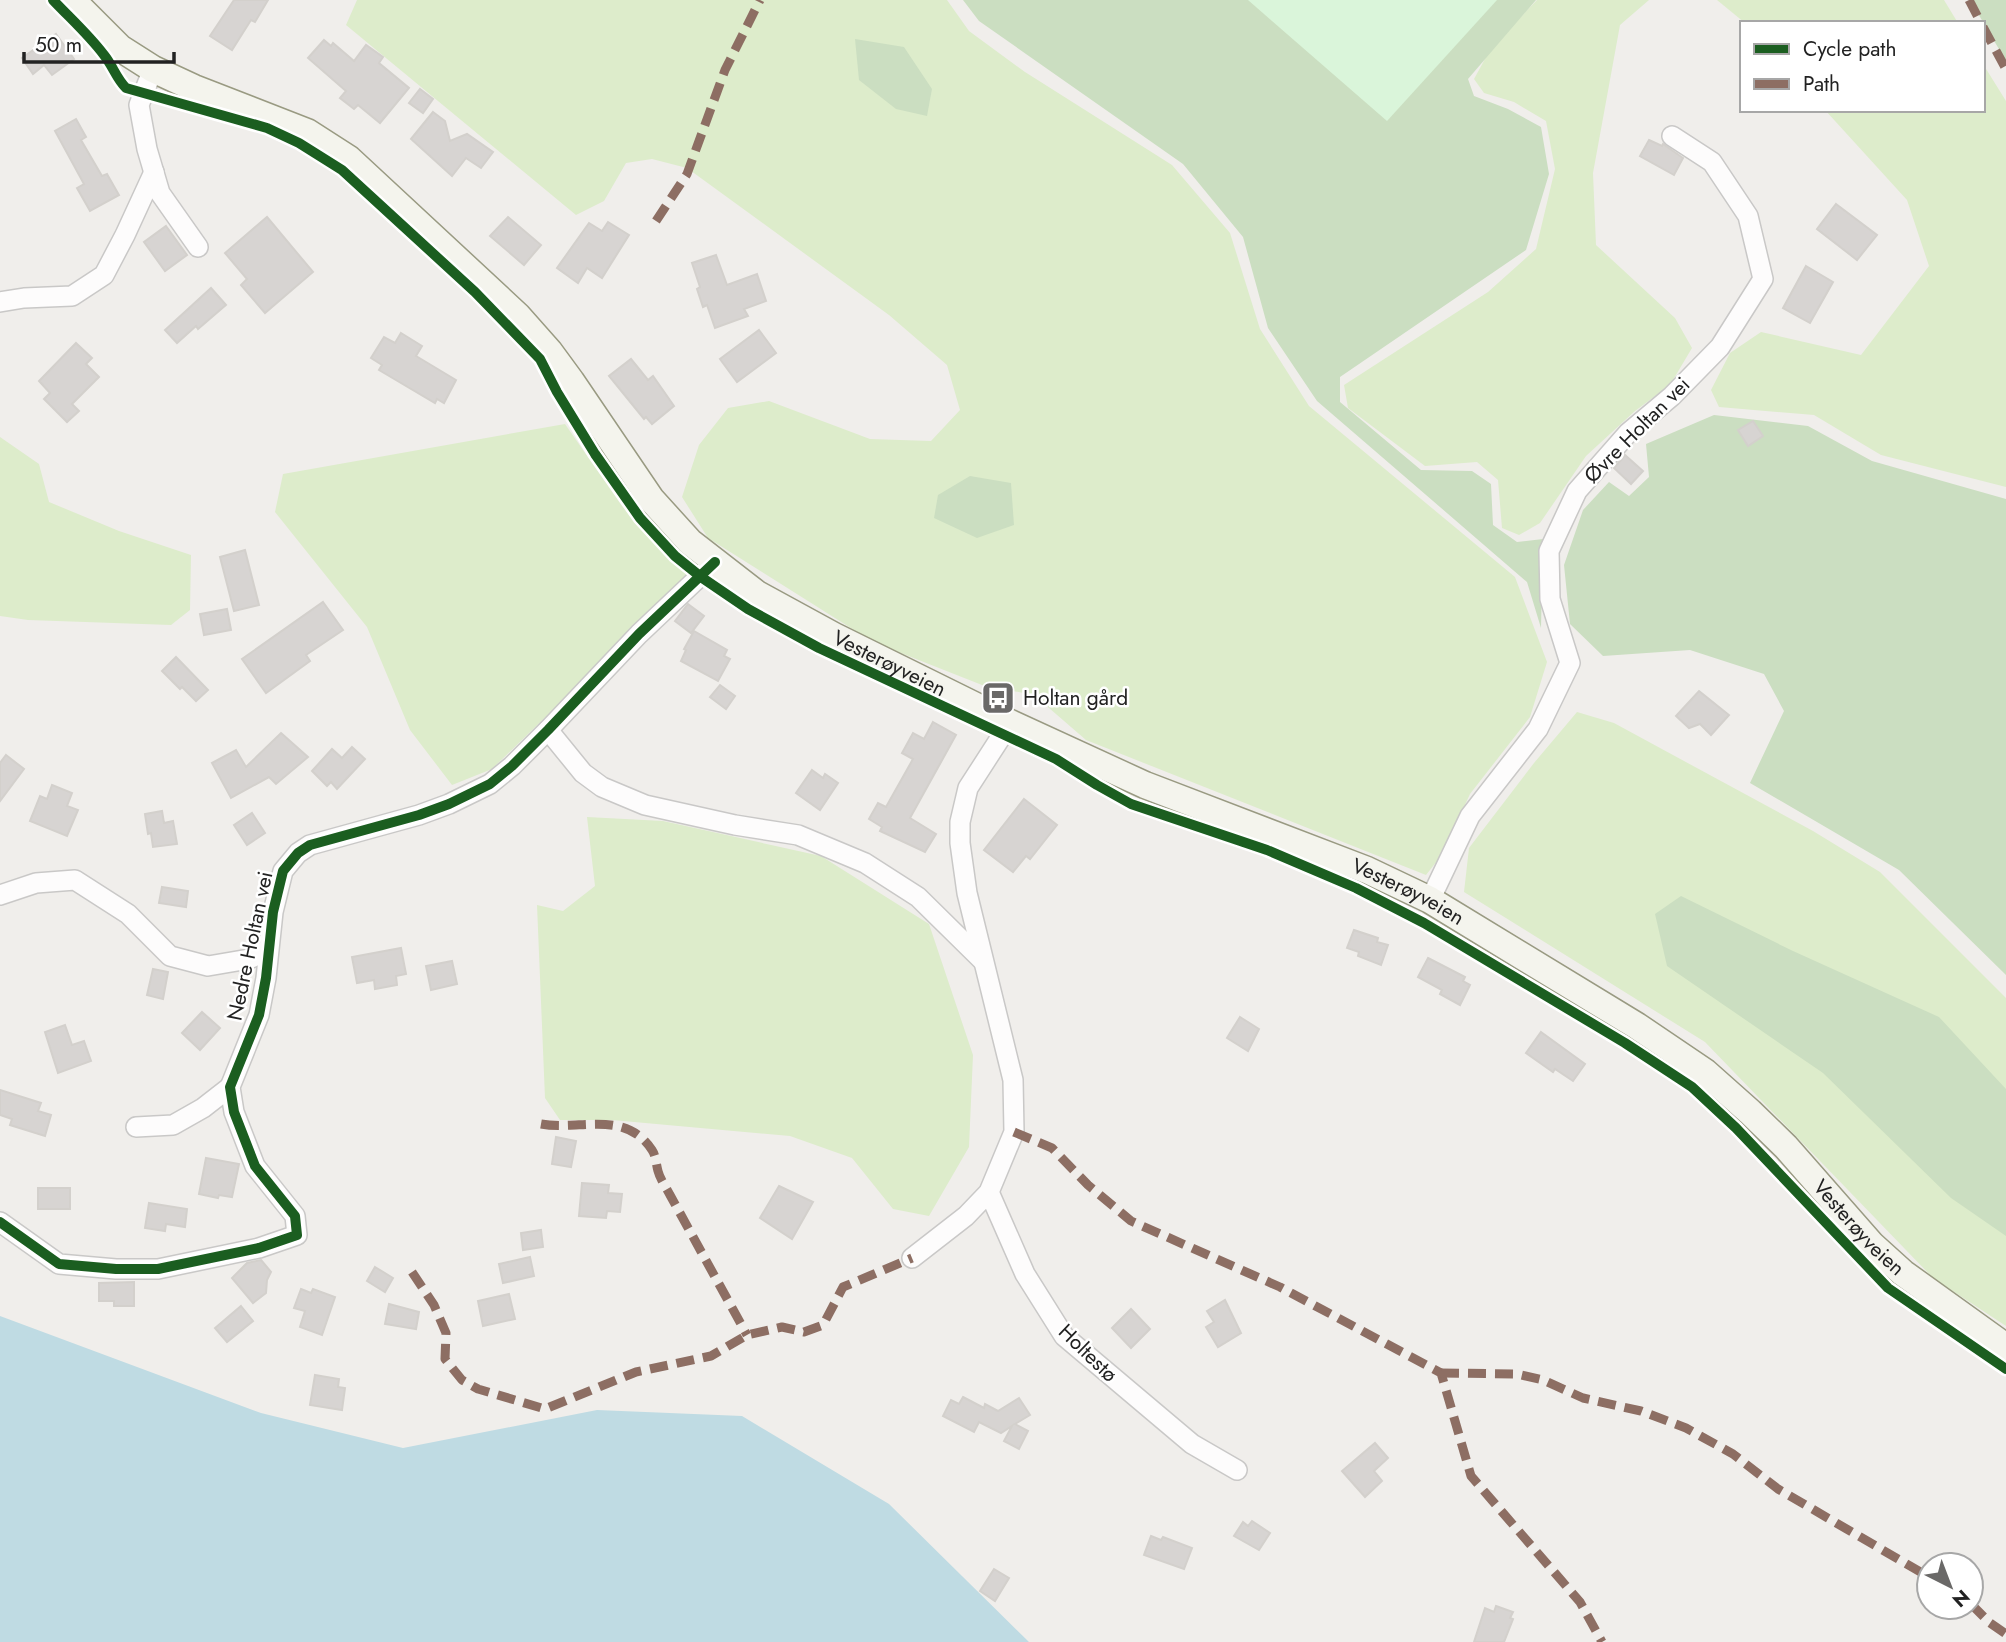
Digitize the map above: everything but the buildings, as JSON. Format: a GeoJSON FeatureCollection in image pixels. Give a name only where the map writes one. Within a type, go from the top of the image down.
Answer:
{"type":"FeatureCollection","features":[{"type":"Feature","properties":{"kind":"main road","name":"Vesterøyveien"},"geometry":{"type":"LineString","coordinates":[[72,0],[120,48],[153,69],[307,132],[349,159],[517,316],[549,351],[571,381],[650,499],[690,542],[757,594],[834,636],[1010,723],[1144,785],[1367,870],[1430,900],[1637,1026],[1704,1072],[1777,1138],[1872,1245],[1903,1273],[2006,1347]]}},
{"type":"Feature","properties":{"kind":"street"},"geometry":{"type":"LineString","coordinates":[[153,69],[139,105],[154,172],[160,192],[198,247]]}},
{"type":"Feature","properties":{"kind":"street","name":"Øvre Holtan vei"},"geometry":{"type":"LineString","coordinates":[[1430,900],[1469,816],[1538,729],[1570,663],[1550,599],[1549,551],[1577,491],[1628,433],[1672,396],[1720,347],[1763,279],[1748,216],[1712,162],[1672,136]]}},
{"type":"Feature","properties":{"kind":"street"},"geometry":{"type":"LineString","coordinates":[[0,302],[72,296],[104,275],[154,172]]}},
{"type":"Feature","properties":{"kind":"street","name":"Nedre Holtan vei"},"geometry":{"type":"LineString","coordinates":[[230,1087],[259,1015],[273,912],[283,871],[298,853],[310,845],[419,815],[490,784],[512,766],[639,634],[715,562]]}},
{"type":"Feature","properties":{"kind":"street"},"geometry":{"type":"LineString","coordinates":[[912,1258],[966,1216],[989,1192],[1014,1132],[1013,1080],[967,893],[960,844],[960,822],[968,788],[1010,723]]}},
{"type":"Feature","properties":{"kind":"street"},"geometry":{"type":"LineString","coordinates":[[548,730],[583,774],[603,787],[645,805],[735,825],[799,835],[865,863],[918,897],[983,961]]}},
{"type":"Feature","properties":{"kind":"street","name":"Nedre Holtan vei"},"geometry":{"type":"LineString","coordinates":[[0,895],[36,883],[75,880],[128,914],[170,956],[208,966],[249,960],[268,950]]}},
{"type":"Feature","properties":{"kind":"street"},"geometry":{"type":"LineString","coordinates":[[0,1222],[59,1264],[116,1269],[169,1267],[259,1248],[297,1235],[295,1216],[255,1166],[234,1112],[230,1087],[203,1108],[173,1125],[136,1127]]}},
{"type":"Feature","properties":{"kind":"street","name":"Holtestø"},"geometry":{"type":"LineString","coordinates":[[989,1192],[1026,1274],[1064,1336],[1192,1444],[1237,1470]]}},
{"type":"Feature","properties":{"kind":"green space"},"geometry":{"type":"Polygon","coordinates":[[[357,0],[947,0],[969,31],[1025,72],[1172,165],[1230,233],[1260,329],[1309,406],[1515,577],[1547,662],[1530,717],[1470,794],[1441,856],[1426,875],[1086,740],[1034,695],[982,685],[873,642],[708,538],[682,497],[699,445],[728,408],[769,401],[870,439],[931,441],[960,410],[947,365],[889,315],[687,168],[652,159],[626,163],[604,201],[576,215],[346,25],[357,0]]]}},
{"type":"Feature","properties":{"kind":"green space"},"geometry":{"type":"Polygon","coordinates":[[[963,0],[1536,0],[1468,79],[1474,96],[1508,109],[1541,127],[1549,174],[1526,250],[1340,377],[1340,402],[1421,470],[1472,471],[1491,484],[1493,525],[1517,542],[1543,539],[1541,628],[1527,582],[1317,401],[1268,328],[1243,237],[1183,164],[979,21],[963,0]]]}},
{"type":"Feature","properties":{"kind":"green space"},"geometry":{"type":"Polygon","coordinates":[[[1248,0],[1497,0],[1387,121],[1248,0]]]}},
{"type":"Feature","properties":{"kind":"green space"},"geometry":{"type":"Polygon","coordinates":[[[1537,0],[1649,0],[1620,25],[1593,173],[1596,245],[1675,318],[1692,348],[1670,385],[1635,411],[1586,456],[1540,523],[1519,535],[1502,528],[1498,480],[1477,462],[1425,466],[1348,408],[1344,385],[1488,292],[1536,249],[1555,169],[1546,121],[1514,102],[1484,93],[1474,79],[1491,48],[1537,0]]]}},
{"type":"Feature","properties":{"kind":"green space"},"geometry":{"type":"Polygon","coordinates":[[[1717,0],[1944,0],[1957,21],[1743,21],[1717,0]]]}},
{"type":"Feature","properties":{"kind":"green space"},"geometry":{"type":"Polygon","coordinates":[[[1970,0],[2006,0],[2006,61],[1985,21],[1982,21],[1970,0]]]}},
{"type":"Feature","properties":{"kind":"green space"},"geometry":{"type":"Polygon","coordinates":[[[855,39],[904,47],[932,89],[927,116],[896,109],[859,80],[855,39]]]}},
{"type":"Feature","properties":{"kind":"green space"},"geometry":{"type":"Polygon","coordinates":[[[1985,67],[2006,101],[2006,487],[1881,455],[1814,415],[1719,407],[1711,390],[1730,353],[1761,332],[1861,355],[1929,266],[1907,200],[1827,112],[1985,112],[1985,67]]]}},
{"type":"Feature","properties":{"kind":"green space"},"geometry":{"type":"Polygon","coordinates":[[[1714,415],[1808,426],[1872,461],[2006,499],[2006,975],[1899,870],[1750,783],[1784,711],[1764,674],[1690,650],[1603,656],[1570,624],[1564,565],[1583,510],[1609,482],[1629,496],[1649,477],[1646,444],[1714,415]]]}},
{"type":"Feature","properties":{"kind":"green space"},"geometry":{"type":"Polygon","coordinates":[[[565,424],[622,506],[696,571],[492,769],[452,785],[410,730],[367,627],[275,512],[283,474],[565,424]]]}},
{"type":"Feature","properties":{"kind":"green space"},"geometry":{"type":"Polygon","coordinates":[[[0,437],[39,464],[49,502],[119,531],[191,555],[190,610],[171,625],[28,620],[0,616],[0,437]]]}},
{"type":"Feature","properties":{"kind":"green space"},"geometry":{"type":"Polygon","coordinates":[[[970,476],[1011,483],[1014,525],[977,538],[934,518],[938,495],[970,476]]]}},
{"type":"Feature","properties":{"kind":"green space"},"geometry":{"type":"Polygon","coordinates":[[[1577,712],[1614,723],[1813,831],[1880,872],[2006,998],[2006,1326],[1933,1278],[1705,1042],[1464,892],[1469,848],[1577,712]]]}},
{"type":"Feature","properties":{"kind":"green space"},"geometry":{"type":"Polygon","coordinates":[[[587,817],[663,821],[821,856],[929,924],[973,1055],[969,1147],[929,1216],[893,1209],[852,1158],[790,1136],[612,1120],[560,1120],[545,1098],[537,905],[563,911],[595,886],[587,817]]]}},
{"type":"Feature","properties":{"kind":"green space"},"geometry":{"type":"Polygon","coordinates":[[[1681,896],[1793,951],[1939,1017],[2006,1089],[2006,1236],[1951,1198],[1823,1073],[1667,966],[1655,914],[1681,896]]]}},
{"type":"Feature","properties":{"kind":"water"},"geometry":{"type":"Polygon","coordinates":[[[0,1316],[261,1413],[403,1448],[597,1410],[742,1416],[889,1504],[1029,1642],[0,1642],[0,1316]]]}},
{"type":"Feature","properties":{"kind":"marked path"},"geometry":{"type":"LineString","coordinates":[[656,221],[687,174],[725,70],[760,0]]}},
{"type":"Feature","properties":{"kind":"marked path"},"geometry":{"type":"LineString","coordinates":[[1969,0],[1980,21]]}},
{"type":"Feature","properties":{"kind":"marked path"},"geometry":{"type":"LineString","coordinates":[[1985,31],[2006,69]]}},
{"type":"Feature","properties":{"kind":"marked path"},"geometry":{"type":"LineString","coordinates":[[541,1124],[601,1124],[629,1130],[641,1137],[653,1152],[662,1180],[747,1335]]}},
{"type":"Feature","properties":{"kind":"marked path"},"geometry":{"type":"LineString","coordinates":[[1014,1132],[1052,1148],[1088,1185],[1131,1221],[1280,1287],[1441,1373],[1471,1476],[1580,1602],[1602,1642]]}},
{"type":"Feature","properties":{"kind":"marked path"},"geometry":{"type":"LineString","coordinates":[[412,1272],[434,1305],[446,1333],[445,1359],[462,1380],[478,1389],[545,1409],[636,1372],[711,1356],[747,1335],[782,1327],[804,1332],[823,1325],[843,1287],[912,1258]]}},
{"type":"Feature","properties":{"kind":"marked path"},"geometry":{"type":"LineString","coordinates":[[1441,1373],[1517,1374],[1543,1380],[1583,1398],[1641,1411],[1686,1428],[1733,1454],[1778,1489],[1915,1569]]}},
{"type":"Feature","properties":{"kind":"marked path"},"geometry":{"type":"LineString","coordinates":[[1985,1618],[2006,1634]]}},
{"type":"Feature","properties":{"kind":"cycle path"},"geometry":{"type":"LineString","coordinates":[[53,0],[98,48],[126,88],[267,128],[299,143],[342,170],[475,292],[540,359],[595,454],[640,518],[675,556],[701,577],[748,609],[819,648],[1056,759],[1131,804],[1267,850],[1356,888],[1424,923],[1625,1043],[1692,1087],[1736,1128],[1888,1288],[2006,1369]]}},
{"type":"Feature","properties":{"kind":"cycle path"},"geometry":{"type":"LineString","coordinates":[[0,1222],[59,1264],[116,1269],[158,1269],[259,1248],[297,1235],[295,1216],[255,1166],[234,1112],[230,1087],[259,1015],[273,912],[283,871],[298,853],[310,845],[419,815],[490,784],[512,766],[639,634],[715,562]]}},
{"type":"Feature","properties":{"kind":"place","name":"Holtan gård"},"geometry":{"type":"Point","coordinates":[998,698]}}]}
